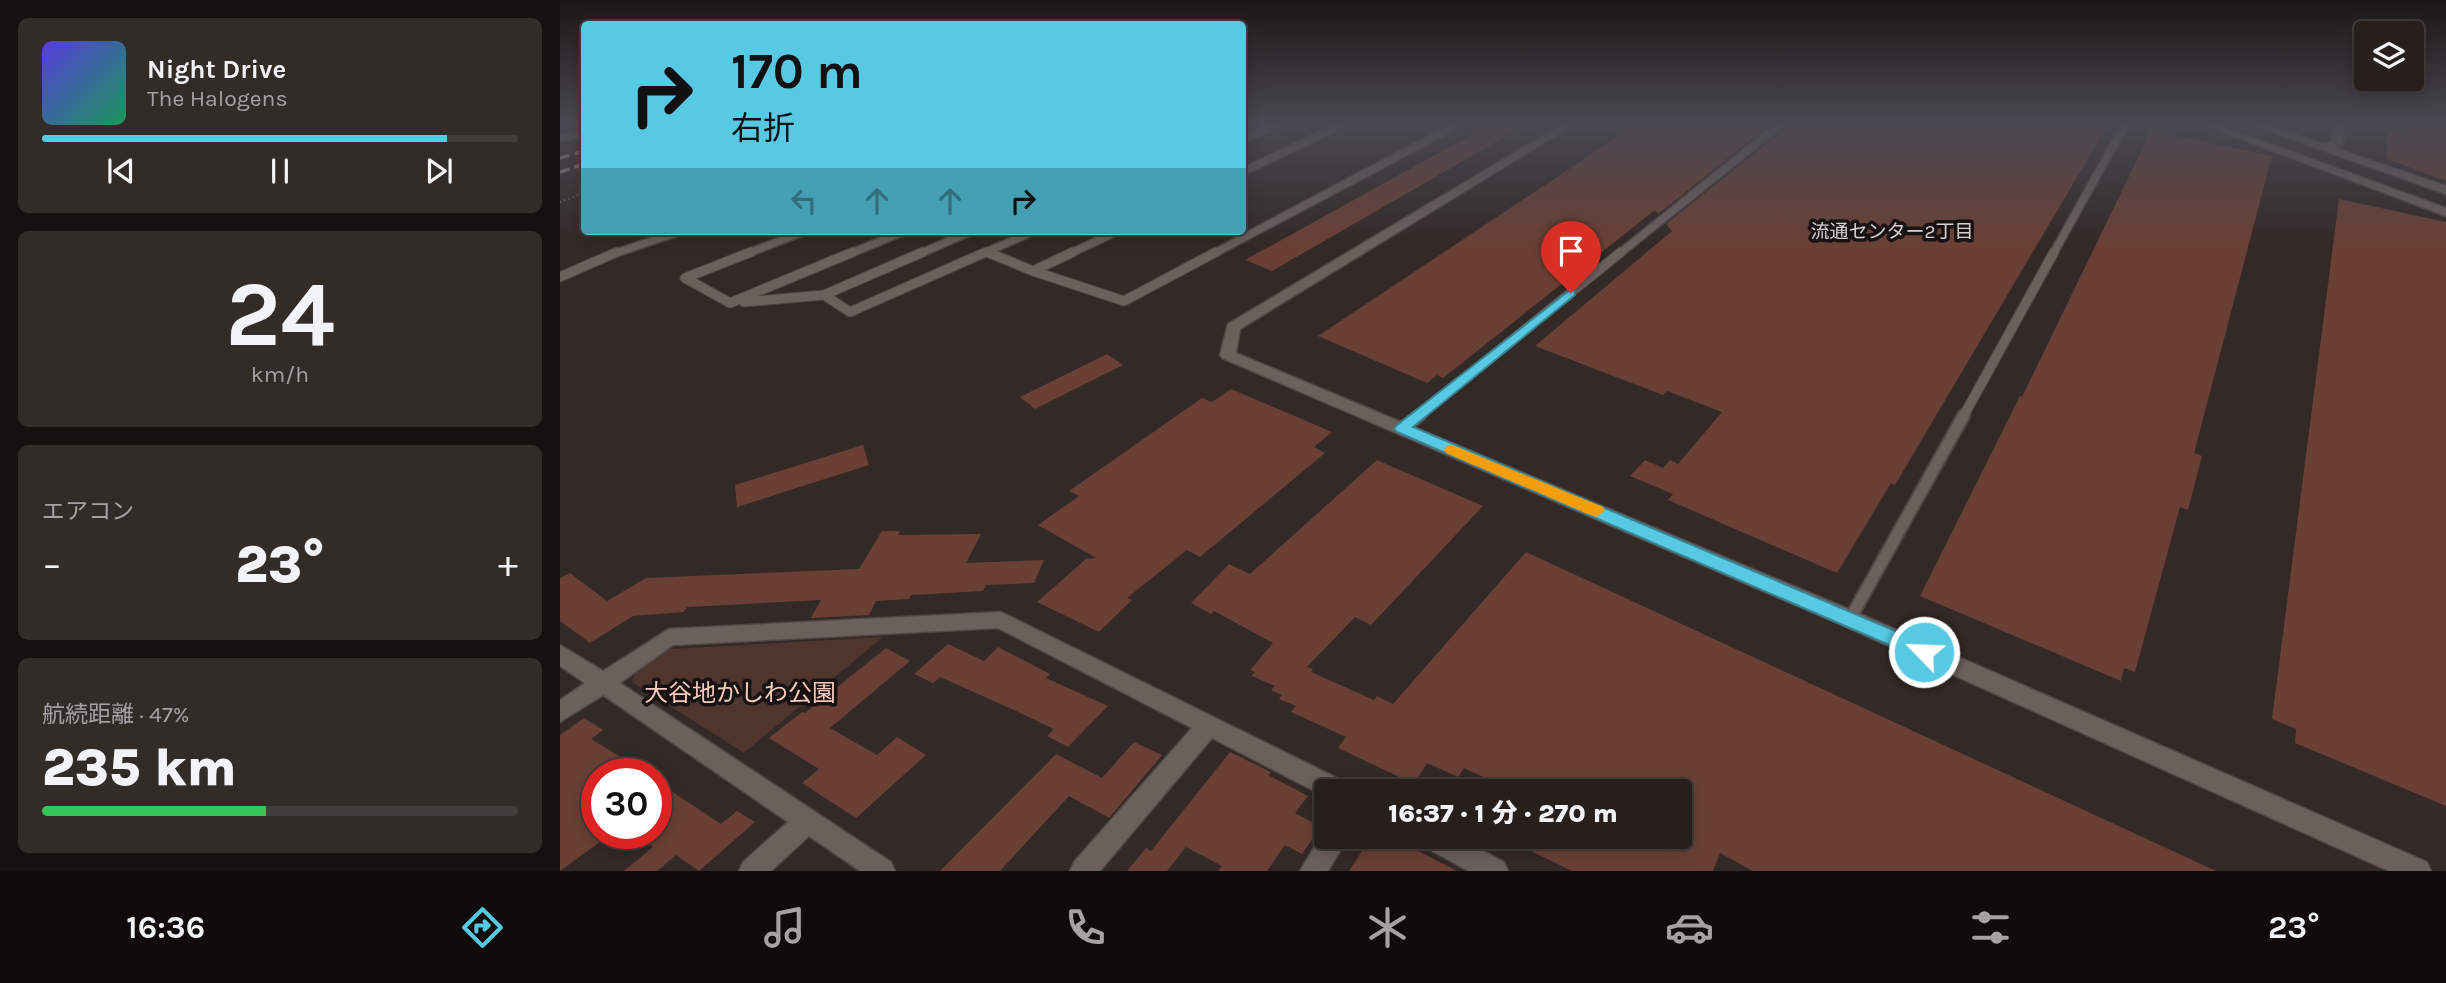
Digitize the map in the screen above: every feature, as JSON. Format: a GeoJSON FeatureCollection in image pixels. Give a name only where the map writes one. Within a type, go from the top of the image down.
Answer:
{"type":"FeatureCollection","features":[{"type":"Feature","properties":{"kind":"street"},"geometry":{"type":"LineString","coordinates":[[1504,164],[1233,327],[1228,355],[1850,619],[2418,871]]}},
{"type":"Feature","properties":{"kind":"street"},"geometry":{"type":"LineString","coordinates":[[2315,164],[2446,212]]}},
{"type":"Feature","properties":{"kind":"street"},"geometry":{"type":"LineString","coordinates":[[2369,164],[2446,190]]}},
{"type":"Feature","properties":{"kind":"street"},"geometry":{"type":"LineString","coordinates":[[560,712],[669,637],[1001,620],[1314,779]]}},
{"type":"Feature","properties":{"kind":"street"},"geometry":{"type":"LineString","coordinates":[[560,654],[882,871]]}},
{"type":"Feature","properties":{"kind":"street"},"geometry":{"type":"LineString","coordinates":[[1083,871],[1208,726]]}},
{"type":"Feature","properties":{"kind":"street"},"geometry":{"type":"LineString","coordinates":[[752,871],[807,822]]}},
{"type":"Feature","properties":{"kind":"street"},"geometry":{"type":"LineString","coordinates":[[1312,871],[1327,849]]}},
{"type":"Feature","properties":{"kind":"street"},"geometry":{"type":"LineString","coordinates":[[1453,849],[1495,871]]}},
{"type":"Feature","properties":{"kind":"lane"},"geometry":{"type":"LineString","coordinates":[[986,252],[1033,271],[1124,301],[1383,164]]}},
{"type":"Feature","properties":{"kind":"lane"},"geometry":{"type":"LineString","coordinates":[[1402,429],[1732,164]]}},
{"type":"Feature","properties":{"kind":"lane"},"geometry":{"type":"LineString","coordinates":[[1850,619],[2103,164]]}},
{"type":"Feature","properties":{"kind":"lane"},"geometry":{"type":"LineString","coordinates":[[560,277],[622,250],[669,235]]}},
{"type":"Feature","properties":{"kind":"lane"},"geometry":{"type":"LineString","coordinates":[[795,235],[685,278],[730,303],[824,295],[963,235]]}},
{"type":"Feature","properties":{"kind":"lane"},"geometry":{"type":"LineString","coordinates":[[730,303],[895,235]]}},
{"type":"Feature","properties":{"kind":"lane"},"geometry":{"type":"LineString","coordinates":[[824,295],[850,312],[1025,235]]}},
{"type":"Feature","properties":{"kind":"lane"},"geometry":{"type":"LineString","coordinates":[[1033,271],[1110,235]]}},
{"type":"Feature","properties":{"kind":"path"},"geometry":{"type":"LineString","coordinates":[[560,202],[581,194]]}},
{"type":"Feature","properties":{"kind":"green space","name":"大谷地かしわ公園"},"geometry":{"type":"Polygon","coordinates":[[[883,637],[744,753],[632,682],[634,675],[669,649],[883,637]]]}},
{"type":"Feature","properties":{"kind":"building"},"geometry":{"type":"Polygon","coordinates":[[[1419,164],[1458,164],[1272,271],[1245,260],[1419,164]]]}},
{"type":"Feature","properties":{"kind":"building"},"geometry":{"type":"Polygon","coordinates":[[[1577,164],[1721,164],[1658,214],[1655,210],[1443,378],[1437,375],[1427,383],[1318,336],[1577,164]]]}},
{"type":"Feature","properties":{"kind":"building"},"geometry":{"type":"Polygon","coordinates":[[[1741,164],[2085,164],[1895,485],[1891,483],[1837,573],[1668,500],[1673,494],[1630,476],[1645,460],[1663,468],[1670,460],[1678,464],[1722,412],[1667,391],[1663,395],[1535,346],[1672,231],[1666,224],[1741,164]]]}},
{"type":"Feature","properties":{"kind":"building"},"geometry":{"type":"Polygon","coordinates":[[[2135,164],[2270,164],[2194,453],[2202,456],[2188,510],[2180,507],[2135,672],[2124,668],[2121,681],[1920,596],[2020,396],[2022,397],[2135,164]]]}},
{"type":"Feature","properties":{"kind":"building"},"geometry":{"type":"Polygon","coordinates":[[[2399,164],[2446,164],[2446,181],[2399,164]]]}},
{"type":"Feature","properties":{"kind":"building"},"geometry":{"type":"Polygon","coordinates":[[[2339,199],[2446,222],[2446,806],[2295,743],[2296,729],[2272,719],[2339,199]]]}},
{"type":"Feature","properties":{"kind":"building"},"geometry":{"type":"Polygon","coordinates":[[[1107,354],[1123,365],[1035,409],[1020,397],[1107,354]]]}},
{"type":"Feature","properties":{"kind":"building"},"geometry":{"type":"Polygon","coordinates":[[[1231,389],[1332,432],[1314,447],[1325,453],[1200,557],[1187,550],[1127,598],[1132,600],[1099,632],[1037,602],[1086,559],[1096,558],[1038,525],[1079,496],[1069,491],[1202,398],[1212,402],[1231,389]]]}},
{"type":"Feature","properties":{"kind":"building"},"geometry":{"type":"Polygon","coordinates":[[[863,445],[869,465],[737,507],[735,485],[863,445]]]}},
{"type":"Feature","properties":{"kind":"building"},"geometry":{"type":"Polygon","coordinates":[[[1377,460],[1483,506],[1371,625],[1355,617],[1307,667],[1313,669],[1311,672],[1374,700],[1377,696],[1393,704],[1526,552],[2216,871],[1753,871],[1720,853],[1713,871],[1572,871],[1529,850],[1692,849],[1692,779],[1487,779],[1464,768],[1458,777],[1427,763],[1417,779],[1403,779],[1338,748],[1346,737],[1291,712],[1296,706],[1279,699],[1282,695],[1271,690],[1275,686],[1252,676],[1255,672],[1250,670],[1273,643],[1214,611],[1211,614],[1191,603],[1229,564],[1250,574],[1377,460]]]}},
{"type":"Feature","properties":{"kind":"building"},"geometry":{"type":"Polygon","coordinates":[[[882,531],[900,531],[898,535],[981,534],[966,563],[1044,560],[1034,583],[986,585],[983,591],[911,595],[909,599],[876,601],[869,615],[811,618],[821,600],[687,607],[684,612],[633,616],[590,643],[560,621],[560,578],[570,573],[607,601],[646,578],[859,569],[882,531]]]}},
{"type":"Feature","properties":{"kind":"building"},"geometry":{"type":"Polygon","coordinates":[[[948,644],[984,661],[998,647],[1050,674],[1046,678],[1108,706],[1068,747],[1047,736],[1054,729],[1014,710],[940,677],[933,683],[914,674],[948,644]]]}},
{"type":"Feature","properties":{"kind":"building"},"geometry":{"type":"Polygon","coordinates":[[[886,648],[910,661],[830,728],[877,755],[897,737],[926,755],[856,818],[802,783],[819,769],[769,738],[802,712],[805,713],[886,648]]]}},
{"type":"Feature","properties":{"kind":"building"},"geometry":{"type":"Polygon","coordinates":[[[584,718],[603,730],[591,739],[622,758],[581,758],[581,849],[590,849],[560,871],[560,735],[584,718]]]}},
{"type":"Feature","properties":{"kind":"building"},"geometry":{"type":"Polygon","coordinates":[[[1134,742],[1162,755],[1109,818],[1069,796],[1000,871],[940,871],[1056,754],[1102,778],[1134,742]]]}},
{"type":"Feature","properties":{"kind":"building"},"geometry":{"type":"Polygon","coordinates":[[[1230,752],[1271,772],[1268,775],[1308,796],[1295,813],[1314,823],[1314,837],[1302,854],[1285,845],[1267,871],[1218,871],[1222,866],[1186,847],[1167,871],[1127,871],[1146,848],[1151,851],[1230,752]]]}},
{"type":"Feature","properties":{"kind":"building"},"geometry":{"type":"Polygon","coordinates":[[[672,792],[721,824],[737,811],[755,822],[699,871],[676,855],[657,871],[624,871],[651,849],[672,849],[672,792]]]}},
{"type":"Feature","properties":{"kind":"building"},"geometry":{"type":"Polygon","coordinates":[[[1363,849],[1414,849],[1457,871],[1349,871],[1363,849]]]}},
{"type":"Feature","properties":{"kind":"railway"},"geometry":{"type":"LineString","coordinates":[[560,172],[581,165]]}},
{"type":"Feature","properties":{"kind":"slow traffic"},"geometry":{"type":"LineString","coordinates":[[1452,450],[1596,511]]}},
{"type":"Feature","properties":{"kind":"district","name":"流通センター2丁目"},"geometry":{"type":"Point","coordinates":[1892,231]}},
{"type":"Feature","properties":{"kind":"route"},"geometry":{"type":"LineString","coordinates":[[1571,293],[1402,429],[1924,652]]}}]}
